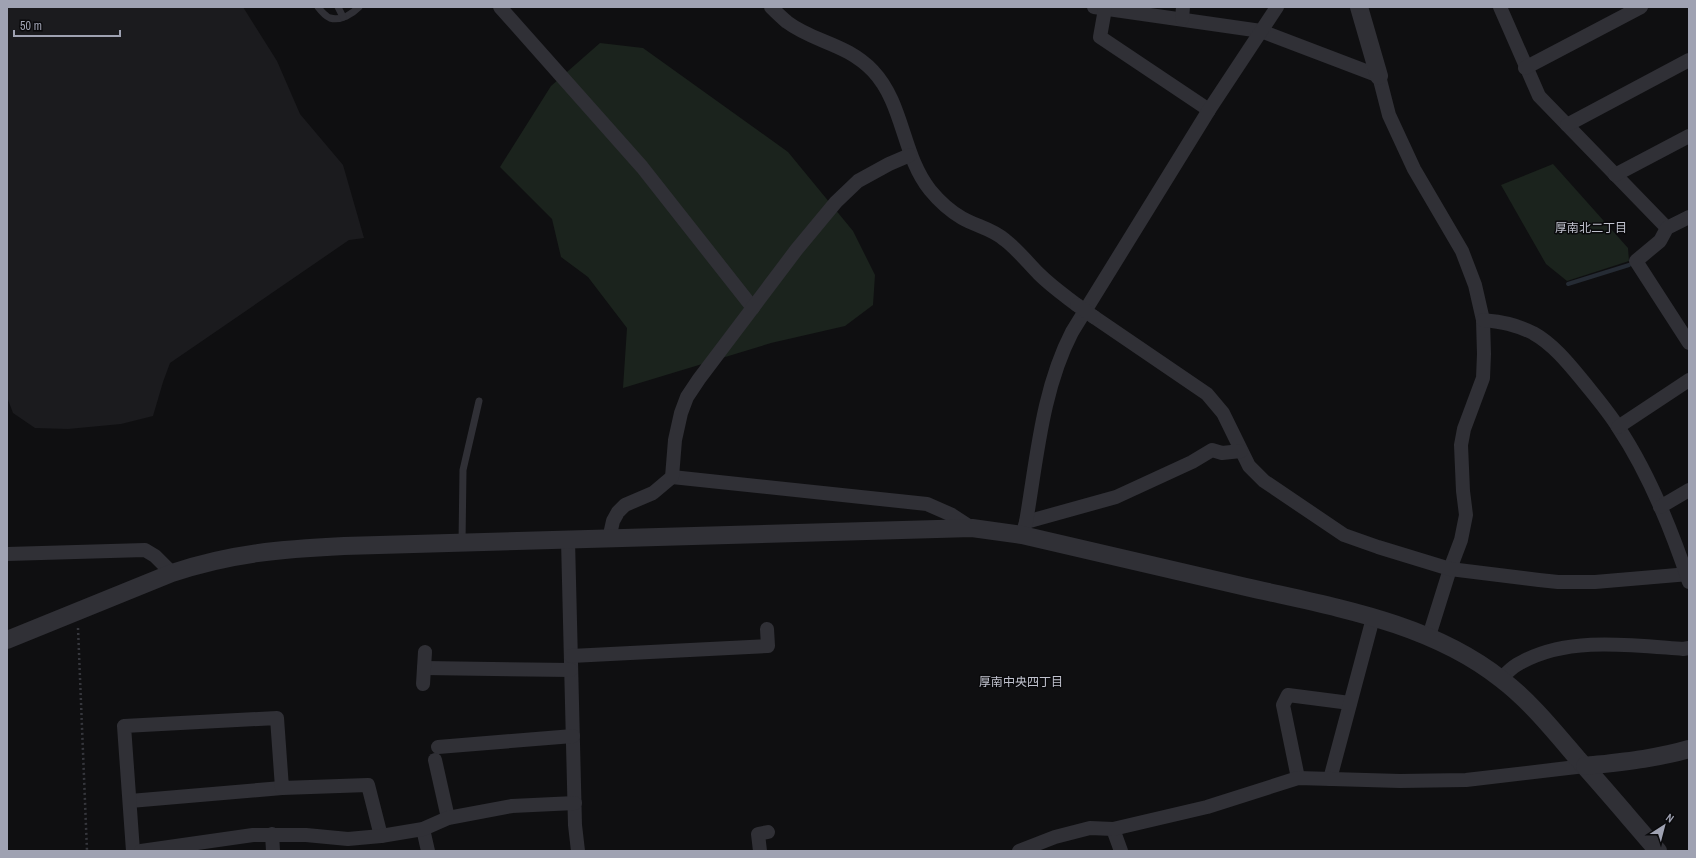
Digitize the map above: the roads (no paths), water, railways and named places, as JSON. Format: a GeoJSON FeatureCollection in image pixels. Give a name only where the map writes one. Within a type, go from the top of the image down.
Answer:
{"type":"FeatureCollection","features":[{"type":"Feature","properties":{"kind":"street"},"geometry":{"type":"LineString","coordinates":[[500,7],[642,167],[753,308]]}},
{"type":"Feature","properties":{"kind":"street"},"geometry":{"type":"LineString","coordinates":[[771,7],[787,22],[804,32],[845,49],[862,60],[874,72],[886,86],[903,129],[910,155],[930,190],[945,206],[962,218],[983,227],[1004,239],[1039,274],[1077,305],[1207,394],[1223,413],[1249,466],[1264,481],[1344,535],[1378,547],[1450,568],[1558,582],[1595,582],[1688,577],[1660,507],[1637,460],[1618,427],[1576,373],[1555,350],[1534,334],[1510,323],[1483,320]]}},
{"type":"Feature","properties":{"kind":"street"},"geometry":{"type":"LineString","coordinates":[[1024,529],[1047,398],[1063,349],[1076,325],[1209,110],[1277,7]]}},
{"type":"Feature","properties":{"kind":"street"},"geometry":{"type":"LineString","coordinates":[[1358,7],[1379,76],[1389,116],[1414,169],[1462,250],[1476,285],[1483,320],[1484,354],[1482,378],[1464,429],[1461,445],[1463,490],[1466,515],[1461,540],[1450,568],[1429,636]]}},
{"type":"Feature","properties":{"kind":"street"},"geometry":{"type":"LineString","coordinates":[[1501,7],[1525,68],[1539,96],[1667,228]]}},
{"type":"Feature","properties":{"kind":"street"},"geometry":{"type":"LineString","coordinates":[[1525,68],[1641,7]]}},
{"type":"Feature","properties":{"kind":"street"},"geometry":{"type":"LineString","coordinates":[[1209,110],[1100,37],[1100,8],[1182,13],[1261,31],[1379,76]]}},
{"type":"Feature","properties":{"kind":"street"},"geometry":{"type":"LineString","coordinates":[[1567,125],[1689,60]]}},
{"type":"Feature","properties":{"kind":"street"},"geometry":{"type":"LineString","coordinates":[[1615,175],[1689,136]]}},
{"type":"Feature","properties":{"kind":"street"},"geometry":{"type":"LineString","coordinates":[[609,539],[613,521],[618,512],[626,505],[654,492],[672,477],[677,429],[687,397],[797,249],[836,202],[858,181],[889,164],[910,155]]}},
{"type":"Feature","properties":{"kind":"street"},"geometry":{"type":"LineString","coordinates":[[1689,217],[1667,228],[1660,241],[1636,261],[1689,343]]}},
{"type":"Feature","properties":{"kind":"street"},"geometry":{"type":"LineString","coordinates":[[1618,427],[1689,380]]}},
{"type":"Feature","properties":{"kind":"street"},"geometry":{"type":"LineString","coordinates":[[1024,529],[1116,497],[1192,462],[1212,450],[1222,453],[1241,451]]}},
{"type":"Feature","properties":{"kind":"street"},"geometry":{"type":"LineString","coordinates":[[672,477],[927,504],[952,515],[972,528]]}},
{"type":"Feature","properties":{"kind":"street"},"geometry":{"type":"LineString","coordinates":[[1660,507],[1689,490]]}},
{"type":"Feature","properties":{"kind":"street"},"geometry":{"type":"LineString","coordinates":[[7,640],[172,573],[200,564],[256,552],[337,546],[972,528],[1024,529],[1360,613],[1429,636],[1456,649],[1501,678],[1547,722],[1658,851]]}},
{"type":"Feature","properties":{"kind":"street"},"geometry":{"type":"LineString","coordinates":[[568,540],[574,803],[578,851]]}},
{"type":"Feature","properties":{"kind":"street"},"geometry":{"type":"LineString","coordinates":[[7,554],[145,550],[156,556],[172,573]]}},
{"type":"Feature","properties":{"kind":"street"},"geometry":{"type":"LineString","coordinates":[[1330,779],[1374,618]]}},
{"type":"Feature","properties":{"kind":"street"},"geometry":{"type":"LineString","coordinates":[[571,656],[768,646],[768,629]]}},
{"type":"Feature","properties":{"kind":"street"},"geometry":{"type":"LineString","coordinates":[[1501,678],[1518,663],[1554,649],[1608,644],[1683,649],[1689,648]]}},
{"type":"Feature","properties":{"kind":"street"},"geometry":{"type":"LineString","coordinates":[[423,684],[424,652]]}},
{"type":"Feature","properties":{"kind":"street"},"geometry":{"type":"LineString","coordinates":[[424,668],[571,670]]}},
{"type":"Feature","properties":{"kind":"street"},"geometry":{"type":"LineString","coordinates":[[1298,778],[1283,705],[1288,695],[1350,703]]}},
{"type":"Feature","properties":{"kind":"street"},"geometry":{"type":"LineString","coordinates":[[133,851],[124,726],[277,718],[282,788]]}},
{"type":"Feature","properties":{"kind":"street"},"geometry":{"type":"LineString","coordinates":[[448,818],[437,753],[573,736]]}},
{"type":"Feature","properties":{"kind":"street"},"geometry":{"type":"LineString","coordinates":[[1019,851],[1056,837],[1090,828],[1113,828],[1207,807],[1298,778],[1400,781],[1466,780],[1637,761],[1689,749]]}},
{"type":"Feature","properties":{"kind":"street"},"geometry":{"type":"LineString","coordinates":[[130,801],[282,788],[368,785],[381,836]]}},
{"type":"Feature","properties":{"kind":"street"},"geometry":{"type":"LineString","coordinates":[[141,851],[200,847],[272,834],[306,835],[348,845],[381,836],[424,829],[448,818],[512,806],[574,803]]}},
{"type":"Feature","properties":{"kind":"street"},"geometry":{"type":"LineString","coordinates":[[1113,828],[1121,851]]}},
{"type":"Feature","properties":{"kind":"street"},"geometry":{"type":"LineString","coordinates":[[424,829],[428,851]]}},
{"type":"Feature","properties":{"kind":"street"},"geometry":{"type":"LineString","coordinates":[[760,851],[758,834],[768,832]]}},
{"type":"Feature","properties":{"kind":"street"},"geometry":{"type":"LineString","coordinates":[[272,834],[273,851]]}},
{"type":"Feature","properties":{"kind":"lane"},"geometry":{"type":"LineString","coordinates":[[318,7],[329,18],[343,17],[353,13],[359,7]]}},
{"type":"Feature","properties":{"kind":"lane"},"geometry":{"type":"LineString","coordinates":[[338,7],[343,17]]}},
{"type":"Feature","properties":{"kind":"lane"},"geometry":{"type":"LineString","coordinates":[[462,543],[463,470],[479,401]]}},
{"type":"Feature","properties":{"kind":"waterway"},"geometry":{"type":"LineString","coordinates":[[1568,284],[1629,265]]}},
{"type":"Feature","properties":{"kind":"district","name":"厚南北二丁目"},"geometry":{"type":"Point","coordinates":[1591,228]}},
{"type":"Feature","properties":{"kind":"district","name":"厚南中央四丁目"},"geometry":{"type":"Point","coordinates":[1021,682]}}]}
